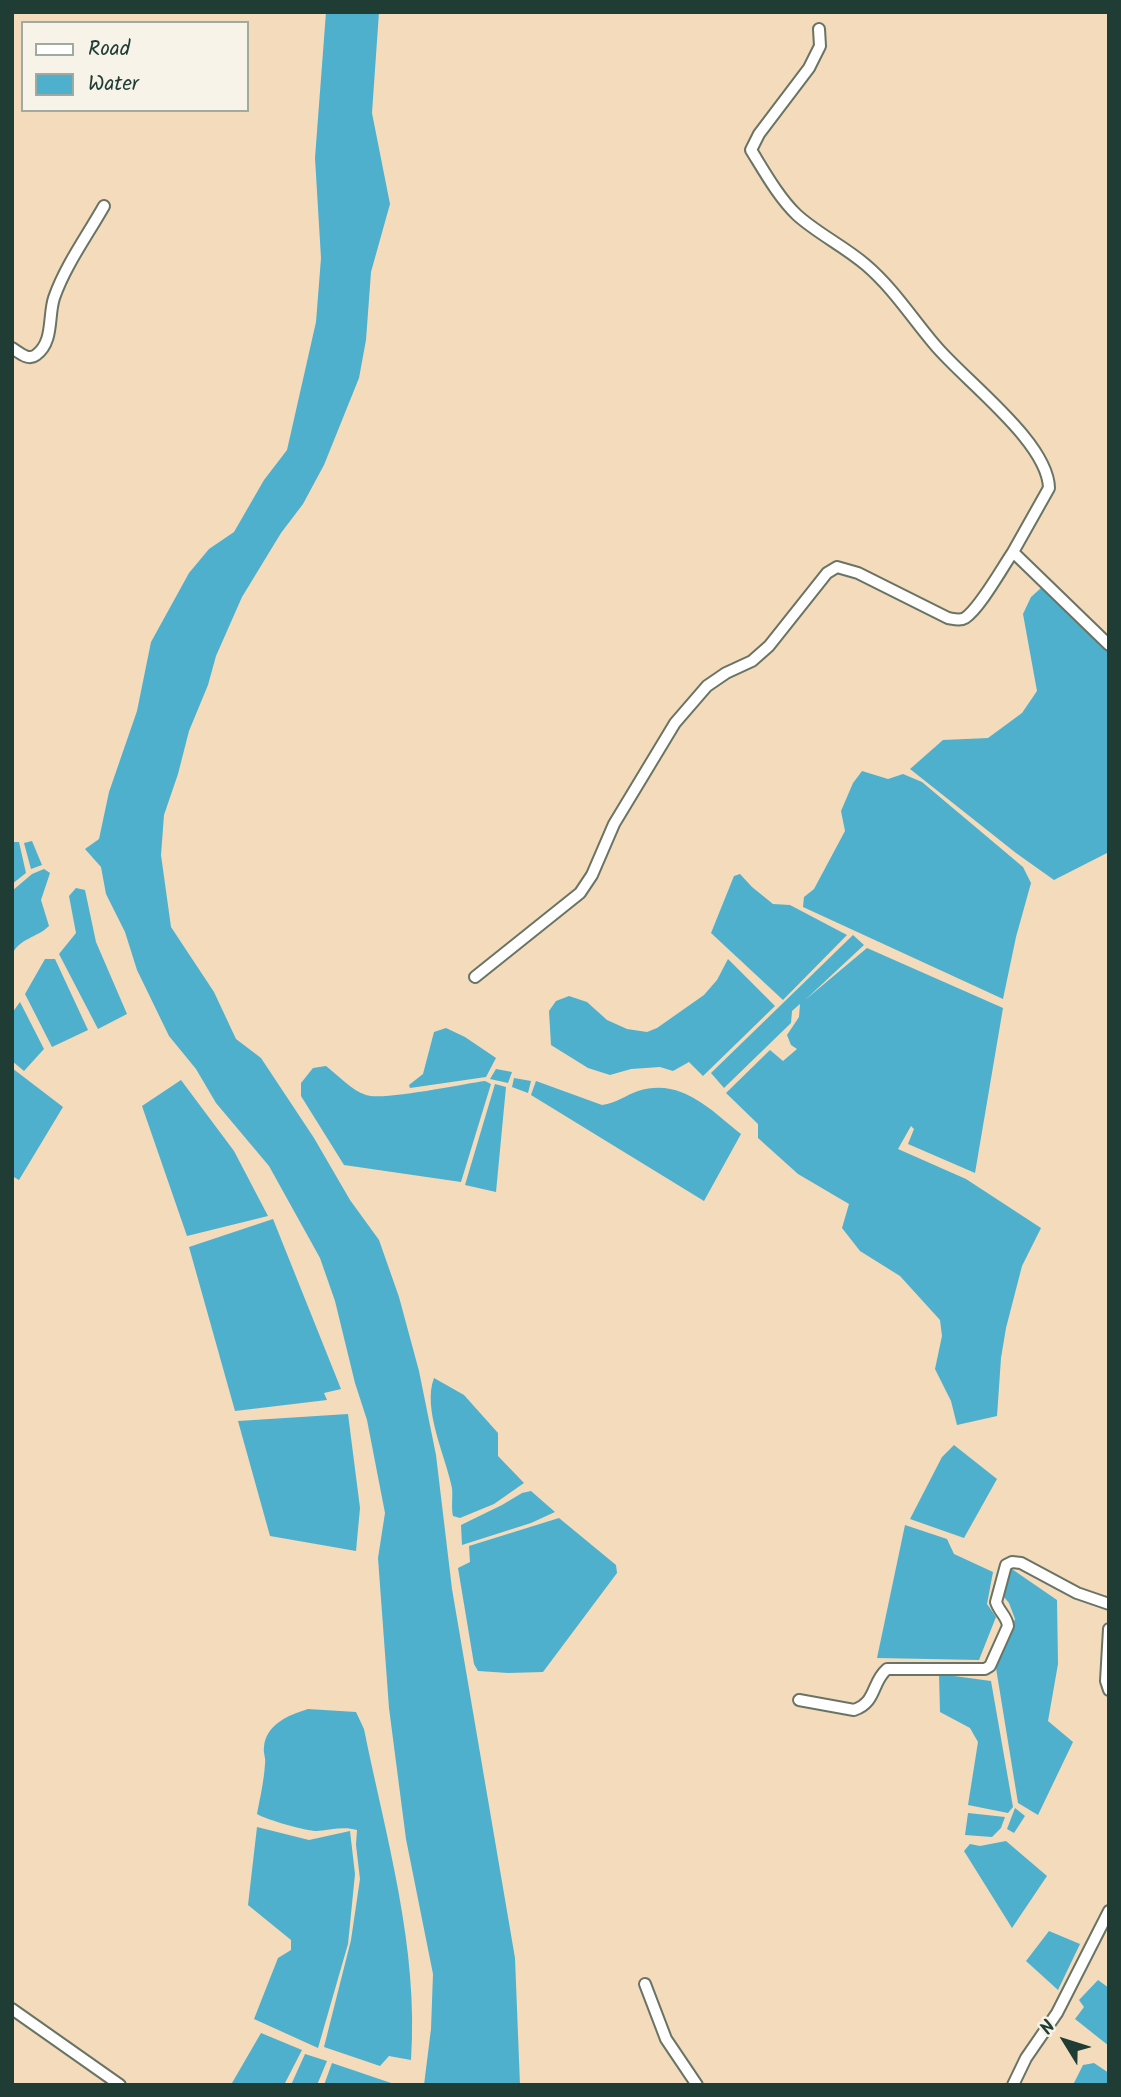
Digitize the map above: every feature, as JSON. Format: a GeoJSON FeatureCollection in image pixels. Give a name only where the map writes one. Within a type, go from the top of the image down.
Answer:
{"type":"FeatureCollection","features":[{"type":"Feature","properties":{"kind":"street"},"geometry":{"type":"LineString","coordinates":[[475,977],[580,893],[592,875],[614,824],[675,723],[707,686],[726,673],[752,661],[769,646],[827,573],[837,567],[858,573],[948,618],[965,618],[982,599],[1013,552],[1049,488],[1049,476],[1042,460],[1005,415],[936,346],[906,307],[866,265],[796,213],[751,150],[759,134],[809,68],[820,46],[819,29]]}},
{"type":"Feature","properties":{"kind":"street"},"geometry":{"type":"LineString","coordinates":[[12,348],[27,357],[33,357],[48,338],[53,300],[103,206]]}},
{"type":"Feature","properties":{"kind":"street"},"geometry":{"type":"LineString","coordinates":[[1013,552],[1109,645]]}},
{"type":"Feature","properties":{"kind":"street"},"geometry":{"type":"LineString","coordinates":[[799,1700],[854,1710],[870,1701],[881,1674],[887,1669],[985,1669],[990,1666],[1008,1626],[1008,1619],[996,1602],[1006,1565],[1012,1562],[1021,1563],[1077,1593],[1109,1604]]}},
{"type":"Feature","properties":{"kind":"street"},"geometry":{"type":"LineString","coordinates":[[1109,1629],[1106,1681],[1109,1690]]}},
{"type":"Feature","properties":{"kind":"street"},"geometry":{"type":"LineString","coordinates":[[1013,2085],[1026,2058],[1057,2013],[1109,1911]]}},
{"type":"Feature","properties":{"kind":"street"},"geometry":{"type":"LineString","coordinates":[[645,1984],[666,2039],[697,2085]]}},
{"type":"Feature","properties":{"kind":"street"},"geometry":{"type":"LineString","coordinates":[[12,2009],[103,2080],[120,2085]]}},
{"type":"Feature","properties":{"kind":"water"},"geometry":{"type":"Polygon","coordinates":[[[326,12],[379,12],[372,113],[390,204],[371,272],[366,340],[359,378],[324,465],[303,504],[281,533],[242,597],[216,656],[208,685],[189,731],[164,815],[161,855],[171,927],[214,992],[236,1039],[261,1058],[314,1138],[350,1200],[379,1240],[399,1297],[419,1371],[436,1455],[452,1589],[515,1958],[520,2085],[424,2085],[431,2029],[433,1974],[406,1839],[389,1708],[378,1558],[385,1513],[367,1420],[335,1301],[320,1258],[269,1166],[216,1103],[196,1069],[169,1036],[137,970],[125,932],[106,894],[101,867],[85,849],[99,839],[109,792],[137,711],[151,642],[189,573],[209,549],[234,532],[264,480],[287,450],[316,322],[321,258],[315,158],[326,12]]]}},
{"type":"Feature","properties":{"kind":"water"},"geometry":{"type":"Polygon","coordinates":[[[1041,588],[1109,646],[1109,852],[1054,880],[910,769],[943,740],[988,738],[1022,713],[1037,691],[1023,614],[1031,597],[1041,588]]]}},
{"type":"Feature","properties":{"kind":"water"},"geometry":{"type":"Polygon","coordinates":[[[862,771],[888,779],[903,774],[922,782],[1023,867],[1031,883],[1003,999],[803,907],[804,897],[814,889],[845,831],[841,811],[853,783],[862,771]]]}},
{"type":"Feature","properties":{"kind":"water"},"geometry":{"type":"Polygon","coordinates":[[[32,841],[42,865],[31,869],[24,843],[32,841]]]}},
{"type":"Feature","properties":{"kind":"water"},"geometry":{"type":"Polygon","coordinates":[[[12,842],[19,842],[26,873],[12,884],[12,842]]]}},
{"type":"Feature","properties":{"kind":"water"},"geometry":{"type":"Polygon","coordinates":[[[44,869],[50,873],[41,900],[49,926],[19,945],[12,955],[12,891],[32,874],[44,869]]]}},
{"type":"Feature","properties":{"kind":"water"},"geometry":{"type":"Polygon","coordinates":[[[740,874],[773,904],[790,905],[847,935],[783,1000],[711,933],[734,876],[740,874]]]}},
{"type":"Feature","properties":{"kind":"water"},"geometry":{"type":"Polygon","coordinates":[[[76,888],[85,890],[96,942],[127,1014],[98,1029],[59,954],[76,933],[69,896],[76,888]]]}},
{"type":"Feature","properties":{"kind":"water"},"geometry":{"type":"Polygon","coordinates":[[[853,935],[864,945],[805,1000],[867,948],[1003,1008],[975,1173],[908,1144],[914,1129],[911,1126],[898,1149],[966,1179],[1041,1228],[1022,1266],[1006,1328],[997,1416],[957,1425],[951,1401],[935,1369],[942,1336],[940,1320],[900,1276],[860,1251],[842,1228],[849,1204],[798,1174],[758,1138],[758,1124],[726,1093],[770,1050],[783,1061],[797,1049],[791,1045],[787,1035],[799,1017],[800,1004],[792,1011],[791,1023],[724,1088],[711,1073],[853,935]]]}},
{"type":"Feature","properties":{"kind":"water"},"geometry":{"type":"Polygon","coordinates":[[[45,959],[55,959],[88,1030],[52,1047],[25,994],[45,959]]]}},
{"type":"Feature","properties":{"kind":"water"},"geometry":{"type":"Polygon","coordinates":[[[728,959],[775,1006],[703,1076],[689,1062],[673,1071],[660,1067],[631,1069],[610,1075],[588,1068],[551,1045],[549,1011],[556,1001],[569,996],[587,1002],[607,1020],[627,1029],[647,1032],[704,995],[717,980],[728,959]]]}},
{"type":"Feature","properties":{"kind":"water"},"geometry":{"type":"Polygon","coordinates":[[[20,1002],[44,1049],[24,1071],[12,1061],[12,1013],[20,1002]]]}},
{"type":"Feature","properties":{"kind":"water"},"geometry":{"type":"Polygon","coordinates":[[[446,1028],[496,1058],[486,1077],[410,1088],[409,1085],[423,1074],[434,1032],[446,1028]]]}},
{"type":"Feature","properties":{"kind":"water"},"geometry":{"type":"Polygon","coordinates":[[[326,1066],[355,1090],[375,1096],[485,1081],[491,1084],[461,1182],[344,1165],[301,1096],[301,1083],[313,1068],[326,1066]]]}},
{"type":"Feature","properties":{"kind":"water"},"geometry":{"type":"Polygon","coordinates":[[[12,1068],[63,1107],[19,1180],[12,1176],[12,1068]]]}},
{"type":"Feature","properties":{"kind":"water"},"geometry":{"type":"Polygon","coordinates":[[[496,1069],[512,1072],[508,1083],[490,1079],[496,1069]]]}},
{"type":"Feature","properties":{"kind":"water"},"geometry":{"type":"Polygon","coordinates":[[[514,1078],[531,1081],[528,1093],[512,1087],[514,1078]]]}},
{"type":"Feature","properties":{"kind":"water"},"geometry":{"type":"Polygon","coordinates":[[[181,1080],[234,1151],[268,1216],[187,1236],[142,1106],[181,1080]]]}},
{"type":"Feature","properties":{"kind":"water"},"geometry":{"type":"Polygon","coordinates":[[[536,1081],[602,1105],[638,1091],[668,1088],[682,1092],[707,1106],[741,1134],[704,1201],[531,1095],[536,1081]]]}},
{"type":"Feature","properties":{"kind":"water"},"geometry":{"type":"Polygon","coordinates":[[[495,1084],[506,1087],[496,1192],[465,1185],[495,1084]]]}},
{"type":"Feature","properties":{"kind":"water"},"geometry":{"type":"Polygon","coordinates":[[[273,1219],[341,1389],[324,1393],[327,1400],[235,1411],[189,1247],[273,1219]]]}},
{"type":"Feature","properties":{"kind":"water"},"geometry":{"type":"Polygon","coordinates":[[[434,1378],[464,1395],[498,1433],[498,1456],[524,1483],[494,1504],[460,1518],[453,1516],[452,1488],[433,1418],[431,1390],[434,1378]]]}},
{"type":"Feature","properties":{"kind":"water"},"geometry":{"type":"Polygon","coordinates":[[[348,1414],[360,1508],[356,1551],[270,1536],[238,1421],[348,1414]]]}},
{"type":"Feature","properties":{"kind":"water"},"geometry":{"type":"Polygon","coordinates":[[[954,1445],[997,1479],[964,1538],[910,1519],[942,1457],[954,1445]]]}},
{"type":"Feature","properties":{"kind":"water"},"geometry":{"type":"Polygon","coordinates":[[[531,1491],[555,1512],[531,1523],[462,1545],[461,1525],[522,1493],[531,1491]]]}},
{"type":"Feature","properties":{"kind":"water"},"geometry":{"type":"Polygon","coordinates":[[[559,1518],[616,1565],[617,1573],[543,1672],[478,1671],[474,1664],[458,1568],[470,1562],[469,1546],[559,1518]]]}},
{"type":"Feature","properties":{"kind":"water"},"geometry":{"type":"Polygon","coordinates":[[[905,1525],[947,1539],[954,1554],[993,1572],[987,1604],[996,1617],[979,1660],[877,1658],[905,1525]]]}},
{"type":"Feature","properties":{"kind":"water"},"geometry":{"type":"Polygon","coordinates":[[[1006,1565],[1057,1600],[1058,1664],[1048,1721],[1073,1742],[1038,1815],[1018,1803],[996,1668],[1015,1619],[1009,1603],[999,1591],[1006,1565]]]}},
{"type":"Feature","properties":{"kind":"water"},"geometry":{"type":"Polygon","coordinates":[[[939,1674],[991,1681],[1013,1807],[1008,1813],[968,1805],[978,1742],[970,1728],[940,1712],[939,1674]]]}},
{"type":"Feature","properties":{"kind":"water"},"geometry":{"type":"Polygon","coordinates":[[[308,1709],[356,1712],[364,1729],[391,1852],[405,1934],[412,2018],[411,2060],[389,2056],[380,2066],[324,2047],[351,1940],[360,1879],[357,1830],[342,1828],[312,1831],[257,1814],[265,1762],[264,1749],[269,1732],[293,1714],[308,1709]]]}},
{"type":"Feature","properties":{"kind":"water"},"geometry":{"type":"Polygon","coordinates":[[[1015,1808],[1025,1816],[1014,1833],[1007,1829],[1015,1808]]]}},
{"type":"Feature","properties":{"kind":"water"},"geometry":{"type":"Polygon","coordinates":[[[968,1813],[1005,1817],[1001,1828],[992,1837],[965,1835],[968,1813]]]}},
{"type":"Feature","properties":{"kind":"water"},"geometry":{"type":"Polygon","coordinates":[[[257,1827],[309,1840],[350,1831],[355,1874],[348,1944],[318,2048],[254,2019],[278,1958],[291,1950],[291,1940],[248,1905],[257,1827]]]}},
{"type":"Feature","properties":{"kind":"water"},"geometry":{"type":"Polygon","coordinates":[[[1006,1841],[1047,1876],[1012,1928],[964,1851],[970,1844],[980,1846],[1006,1841]]]}},
{"type":"Feature","properties":{"kind":"water"},"geometry":{"type":"Polygon","coordinates":[[[1049,1931],[1080,1944],[1058,1990],[1026,1961],[1049,1931]]]}},
{"type":"Feature","properties":{"kind":"water"},"geometry":{"type":"Polygon","coordinates":[[[1098,1980],[1109,1988],[1109,2046],[1075,2019],[1084,2007],[1079,2000],[1098,1980]]]}},
{"type":"Feature","properties":{"kind":"water"},"geometry":{"type":"Polygon","coordinates":[[[261,2033],[302,2050],[284,2085],[232,2083],[261,2033]]]}},
{"type":"Feature","properties":{"kind":"water"},"geometry":{"type":"Polygon","coordinates":[[[305,2054],[327,2061],[317,2085],[291,2085],[305,2054]]]}},
{"type":"Feature","properties":{"kind":"water"},"geometry":{"type":"Polygon","coordinates":[[[332,2063],[397,2085],[324,2085],[332,2063]]]}},
{"type":"Feature","properties":{"kind":"water"},"geometry":{"type":"Polygon","coordinates":[[[1094,2063],[1109,2073],[1109,2085],[1073,2085],[1083,2065],[1094,2063]]]}}]}
